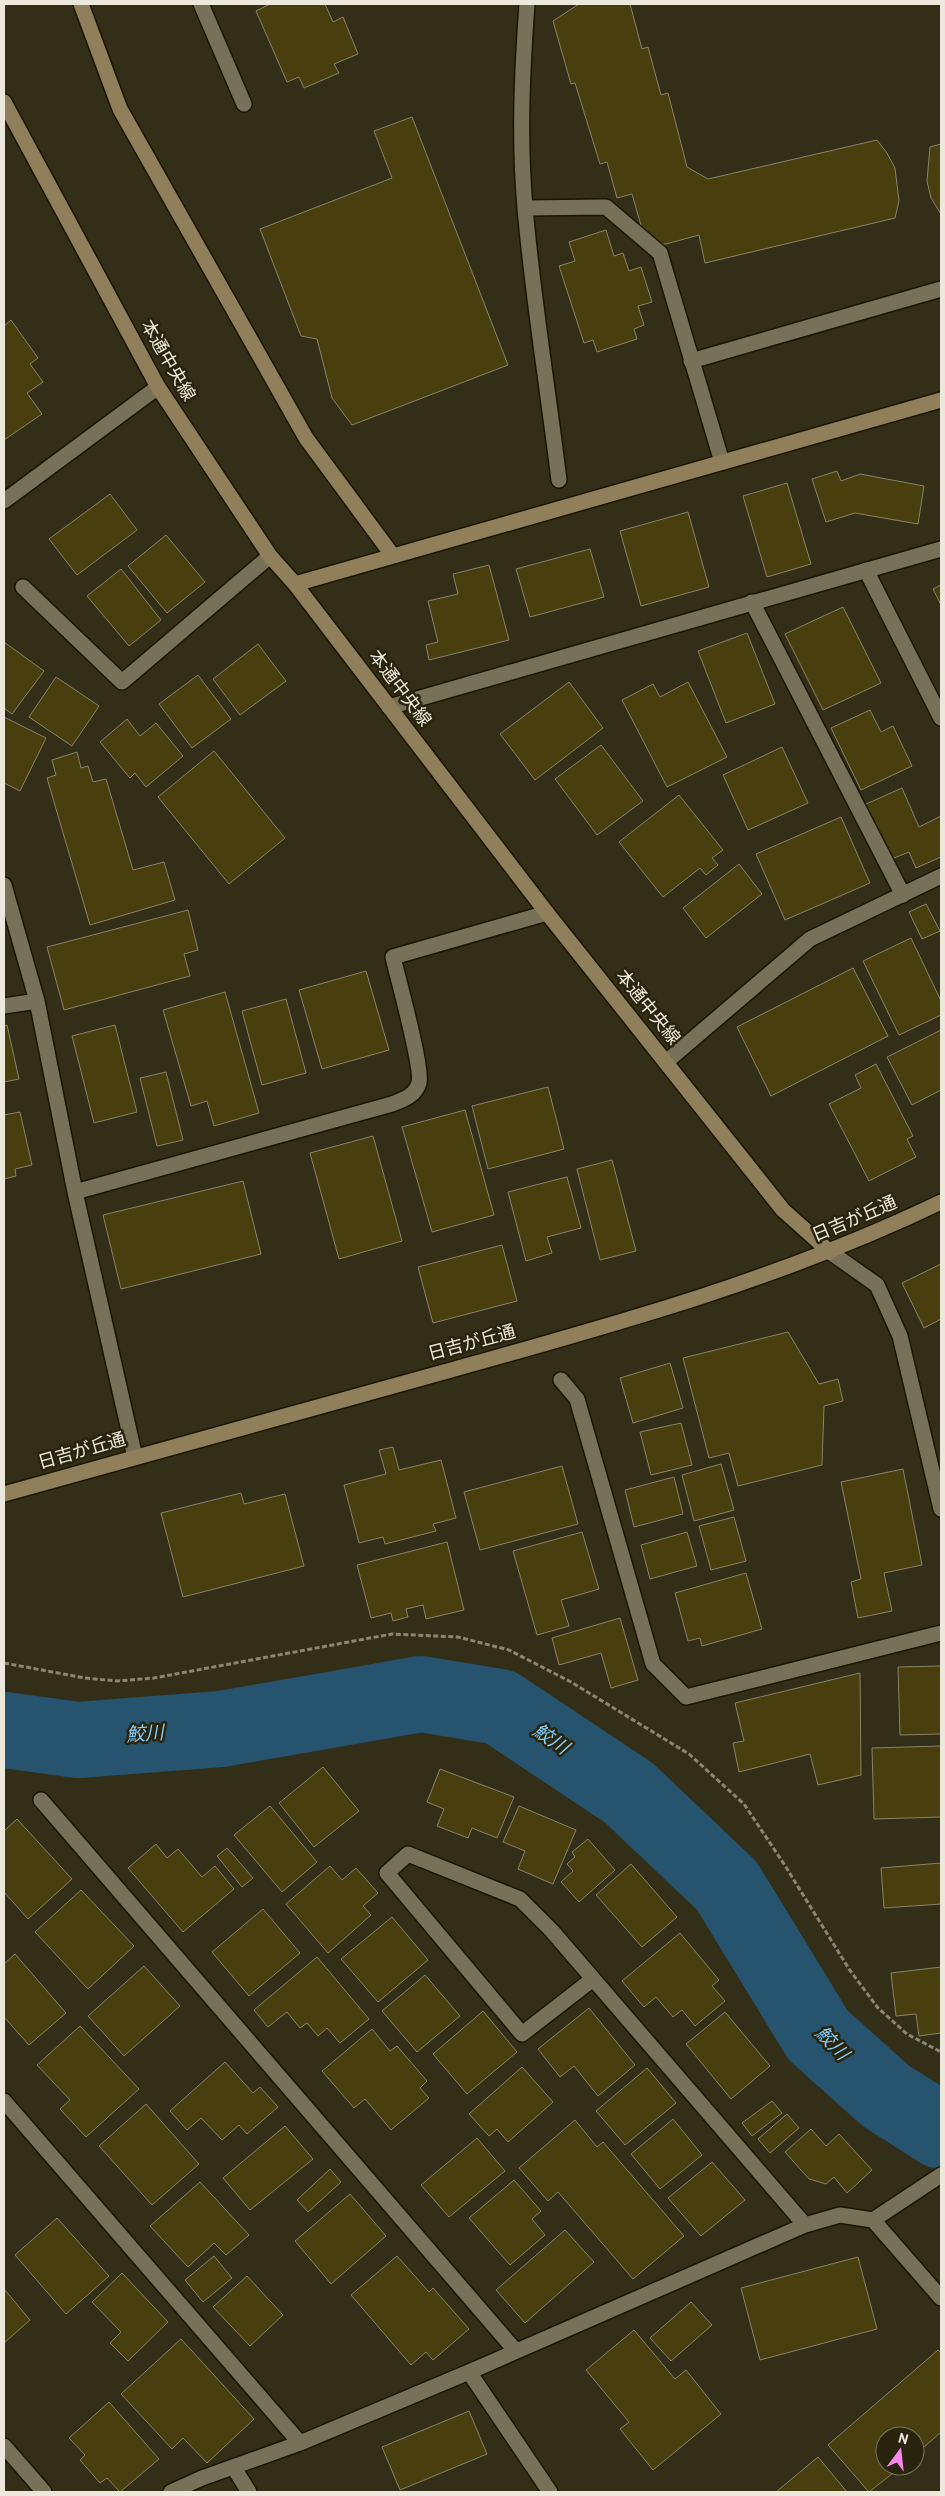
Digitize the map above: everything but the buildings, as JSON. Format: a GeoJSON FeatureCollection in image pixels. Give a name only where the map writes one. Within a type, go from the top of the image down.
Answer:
{"type":"FeatureCollection","features":[{"type":"Feature","properties":{"kind":"street"},"geometry":{"type":"LineString","coordinates":[[81,4],[120,109],[306,438],[392,556]]}},
{"type":"Feature","properties":{"kind":"street"},"geometry":{"type":"LineString","coordinates":[[201,4],[244,104]]}},
{"type":"Feature","properties":{"kind":"street"},"geometry":{"type":"LineString","coordinates":[[527,4],[522,62],[521,128],[525,208],[559,480]]}},
{"type":"Feature","properties":{"kind":"street","name":"本通中央線"},"geometry":{"type":"LineString","coordinates":[[4,102],[158,387],[270,556],[295,584],[547,913],[783,1210],[830,1252]]}},
{"type":"Feature","properties":{"kind":"street"},"geometry":{"type":"LineString","coordinates":[[525,208],[606,207],[660,253],[722,462]]}},
{"type":"Feature","properties":{"kind":"street"},"geometry":{"type":"LineString","coordinates":[[692,361],[941,289]]}},
{"type":"Feature","properties":{"kind":"street"},"geometry":{"type":"LineString","coordinates":[[4,501],[158,387]]}},
{"type":"Feature","properties":{"kind":"street"},"geometry":{"type":"LineString","coordinates":[[295,584],[941,400]]}},
{"type":"Feature","properties":{"kind":"street"},"geometry":{"type":"LineString","coordinates":[[389,708],[941,549]]}},
{"type":"Feature","properties":{"kind":"street"},"geometry":{"type":"LineString","coordinates":[[23,587],[122,682],[270,556]]}},
{"type":"Feature","properties":{"kind":"street"},"geometry":{"type":"LineString","coordinates":[[866,570],[941,718]]}},
{"type":"Feature","properties":{"kind":"street"},"geometry":{"type":"LineString","coordinates":[[752,602],[903,895]]}},
{"type":"Feature","properties":{"kind":"street"},"geometry":{"type":"LineString","coordinates":[[666,1062],[810,939],[941,876]]}},
{"type":"Feature","properties":{"kind":"street"},"geometry":{"type":"LineString","coordinates":[[4,885],[37,1001],[75,1192],[135,1457]]}},
{"type":"Feature","properties":{"kind":"street"},"geometry":{"type":"LineString","coordinates":[[75,1192],[383,1107],[410,1097],[419,1083],[418,1064],[393,958],[547,913]]}},
{"type":"Feature","properties":{"kind":"street"},"geometry":{"type":"LineString","coordinates":[[4,1006],[37,1001]]}},
{"type":"Feature","properties":{"kind":"street","name":"日吉が丘通"},"geometry":{"type":"LineString","coordinates":[[4,1494],[575,1335],[706,1296],[830,1252],[941,1202]]}},
{"type":"Feature","properties":{"kind":"street"},"geometry":{"type":"LineString","coordinates":[[830,1252],[877,1285],[900,1336],[941,1509]]}},
{"type":"Feature","properties":{"kind":"street"},"geometry":{"type":"LineString","coordinates":[[561,1380],[577,1399],[653,1664],[686,1697],[941,1633]]}},
{"type":"Feature","properties":{"kind":"street"},"geometry":{"type":"LineString","coordinates":[[41,1800],[515,2350]]}},
{"type":"Feature","properties":{"kind":"street"},"geometry":{"type":"LineString","coordinates":[[593,1979],[522,2034],[387,1873],[408,1854],[520,1899],[552,1931],[805,2225]]}},
{"type":"Feature","properties":{"kind":"street"},"geometry":{"type":"LineString","coordinates":[[4,2101],[300,2443]]}},
{"type":"Feature","properties":{"kind":"street"},"geometry":{"type":"LineString","coordinates":[[873,2220],[941,2175]]}},
{"type":"Feature","properties":{"kind":"street"},"geometry":{"type":"LineString","coordinates":[[172,2492],[300,2443],[469,2372],[515,2350],[805,2225],[840,2215],[873,2220],[941,2298]]}},
{"type":"Feature","properties":{"kind":"street"},"geometry":{"type":"LineString","coordinates":[[469,2372],[550,2492]]}},
{"type":"Feature","properties":{"kind":"street"},"geometry":{"type":"LineString","coordinates":[[4,2446],[44,2492]]}},
{"type":"Feature","properties":{"kind":"street"},"geometry":{"type":"LineString","coordinates":[[234,2468],[249,2492]]}},
{"type":"Feature","properties":{"kind":"path"},"geometry":{"type":"LineString","coordinates":[[4,1663],[85,1678],[117,1681],[154,1678],[392,1634],[458,1637],[509,1650],[571,1682],[689,1754],[744,1804],[784,1864],[849,1969],[878,2008],[907,2034],[941,2052]]}},
{"type":"Feature","properties":{"kind":"waterway","name":"鮫川"},"geometry":{"type":"LineString","coordinates":[[4,1730],[78,1740],[221,1729],[421,1694],[500,1707],[629,1793],[727,1886],[818,2035],[886,2096],[941,2131]]}}]}
